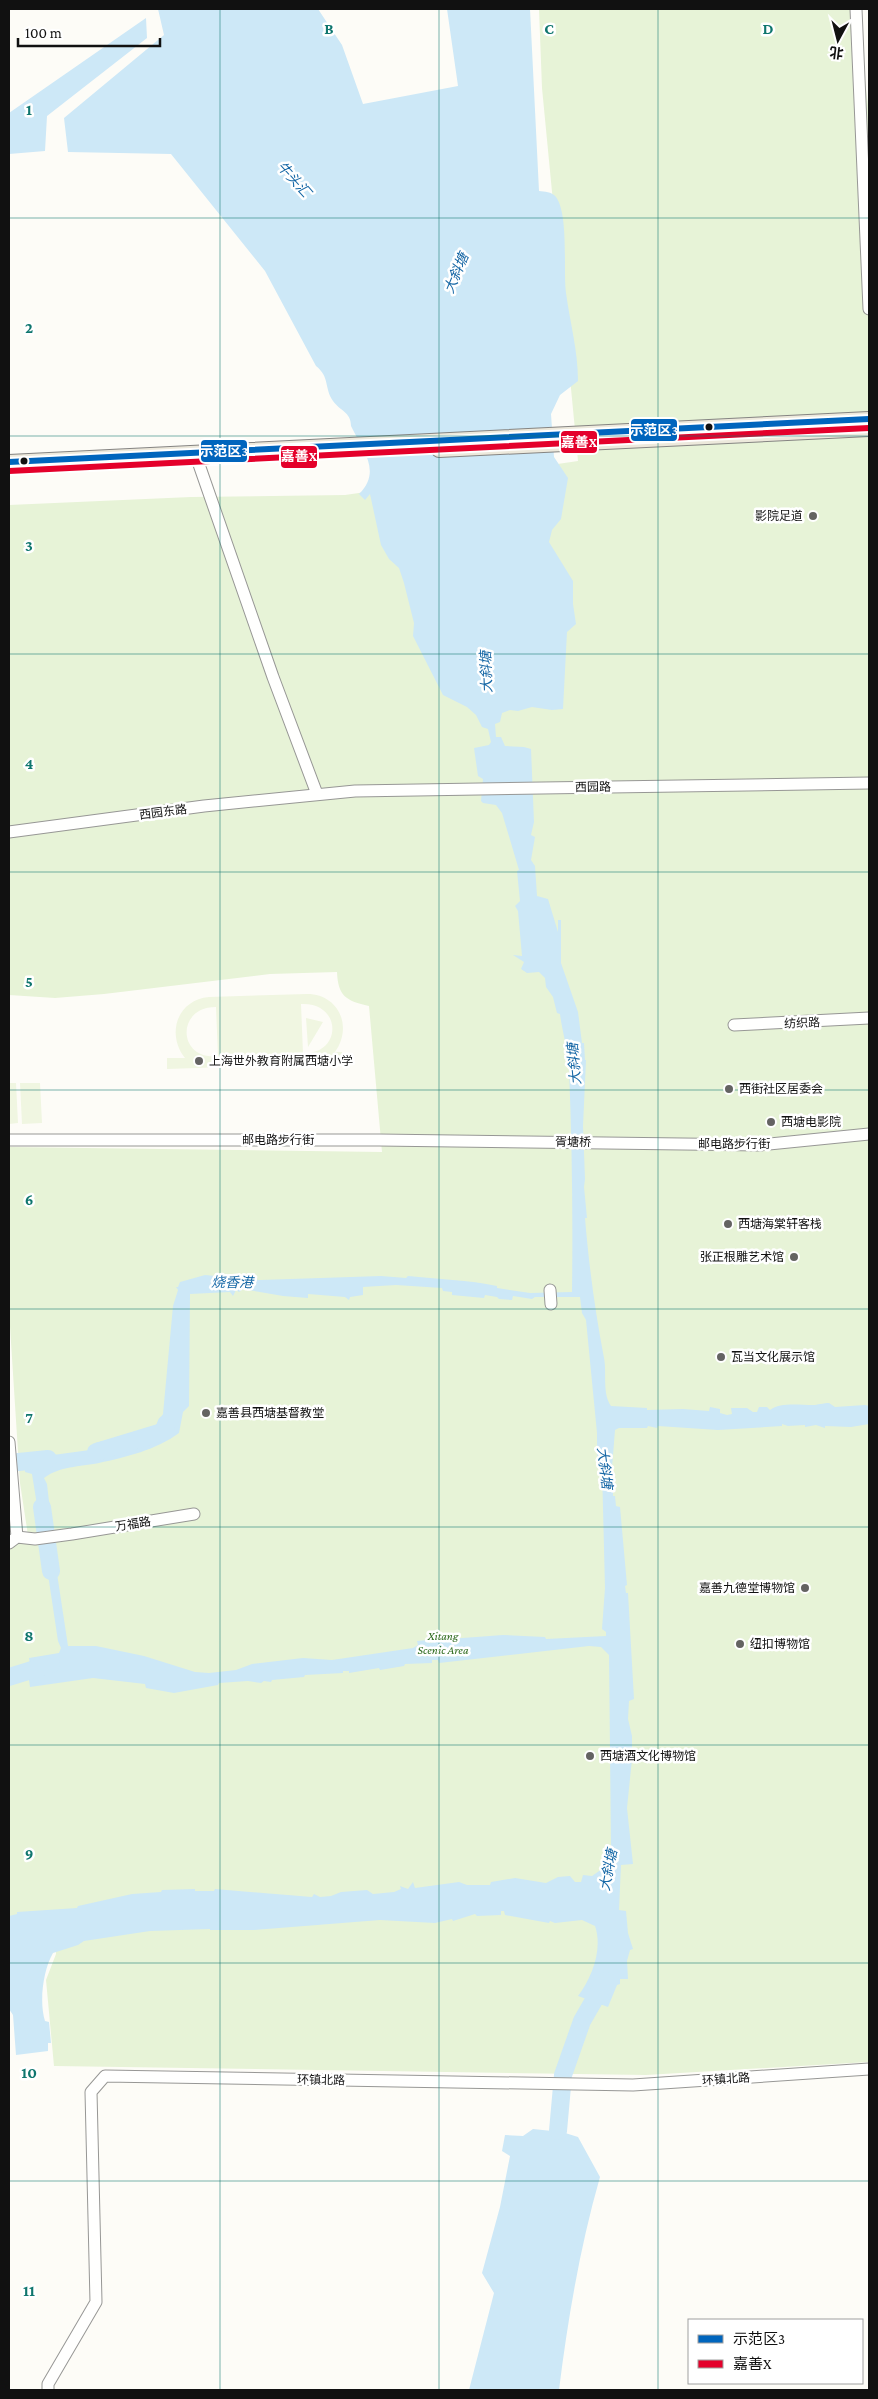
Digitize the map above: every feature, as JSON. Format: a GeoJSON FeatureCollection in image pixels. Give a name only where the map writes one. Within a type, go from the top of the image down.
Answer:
{"type":"FeatureCollection","features":[{"type":"Feature","properties":{"kind":"main road"},"geometry":{"type":"LineString","coordinates":[[9,462],[256,454],[646,434],[869,419]]}},
{"type":"Feature","properties":{"kind":"main road"},"geometry":{"type":"LineString","coordinates":[[646,434],[869,429]]}},
{"type":"Feature","properties":{"kind":"main road"},"geometry":{"type":"LineString","coordinates":[[9,469],[197,456]]}},
{"type":"Feature","properties":{"kind":"street"},"geometry":{"type":"LineString","coordinates":[[856,9],[865,86],[869,309]]}},
{"type":"Feature","properties":{"kind":"street"},"geometry":{"type":"LineString","coordinates":[[197,456],[267,659],[317,794]]}},
{"type":"Feature","properties":{"kind":"street","name":"西园路"},"geometry":{"type":"LineString","coordinates":[[317,794],[355,791],[869,783]]}},
{"type":"Feature","properties":{"kind":"street","name":"西园东路"},"geometry":{"type":"LineString","coordinates":[[9,832],[317,794]]}},
{"type":"Feature","properties":{"kind":"street","name":"纺织路"},"geometry":{"type":"LineString","coordinates":[[734,1026],[869,1018]]}},
{"type":"Feature","properties":{"kind":"street","name":"邮电路步行街"},"geometry":{"type":"LineString","coordinates":[[598,1143],[760,1145],[869,1134]]}},
{"type":"Feature","properties":{"kind":"street","name":"邮电路步行街"},"geometry":{"type":"LineString","coordinates":[[9,1140],[548,1141]]}},
{"type":"Feature","properties":{"kind":"street","name":"胥塘桥"},"geometry":{"type":"LineString","coordinates":[[548,1141],[598,1143]]}},
{"type":"Feature","properties":{"kind":"street"},"geometry":{"type":"LineString","coordinates":[[550,1290],[551,1304]]}},
{"type":"Feature","properties":{"kind":"street"},"geometry":{"type":"LineString","coordinates":[[9,1442],[12,1474],[13,1540]]}},
{"type":"Feature","properties":{"kind":"street","name":"万福路"},"geometry":{"type":"LineString","coordinates":[[13,1540],[72,1534],[194,1514]]}},
{"type":"Feature","properties":{"kind":"street","name":"环镇北路"},"geometry":{"type":"LineString","coordinates":[[48,2390],[48,2384],[96,2302],[91,2092],[105,2076],[643,2084],[869,2069]]}},
{"type":"Feature","properties":{"kind":"green space","name":"Xitang Scenic Area"},"geometry":{"type":"Polygon","coordinates":[[[539,9],[856,9],[869,113],[869,2062],[646,2075],[54,2066],[46,1980],[56,1954],[55,1920],[9,1922],[9,1545],[29,1542],[20,1483],[9,1311],[9,1147],[382,1152],[369,1006],[354,1002],[345,996],[339,987],[337,972],[270,974],[55,998],[9,995],[9,505],[191,497],[345,495],[578,461],[542,88],[539,9]]]}},
{"type":"Feature","properties":{"kind":"green space"},"geometry":{"type":"Polygon","coordinates":[[[318,995],[335,1006],[340,1014],[343,1032],[335,1052],[342,1052],[343,1063],[167,1069],[167,1058],[185,1058],[179,1049],[176,1039],[176,1029],[182,1011],[198,999],[209,997],[318,995]],[[301,1004],[303,1053],[316,1051],[325,1046],[331,1038],[332,1028],[330,1019],[325,1011],[315,1006],[301,1004]],[[216,1007],[203,1009],[193,1015],[188,1024],[189,1043],[195,1050],[205,1055],[218,1056],[216,1007]]]}},
{"type":"Feature","properties":{"kind":"green space"},"geometry":{"type":"Polygon","coordinates":[[[306,1018],[323,1022],[308,1047],[306,1018]]]}},
{"type":"Feature","properties":{"kind":"green space"},"geometry":{"type":"Polygon","coordinates":[[[9,1083],[16,1083],[18,1123],[9,1124],[9,1083]]]}},
{"type":"Feature","properties":{"kind":"green space"},"geometry":{"type":"Polygon","coordinates":[[[20,1083],[40,1083],[42,1123],[22,1124],[20,1083]]]}},
{"type":"Feature","properties":{"kind":"water","name":"牛头汇"},"geometry":{"type":"Polygon","coordinates":[[[158,9],[318,9],[342,45],[363,104],[458,86],[447,9],[530,9],[539,191],[550,193],[556,197],[563,216],[565,283],[578,370],[578,381],[560,395],[551,414],[554,457],[568,478],[561,519],[552,530],[549,542],[573,581],[573,604],[576,624],[567,632],[563,709],[552,710],[532,707],[518,711],[510,710],[502,713],[500,722],[495,724],[496,737],[501,737],[505,746],[531,749],[534,822],[531,835],[535,837],[531,860],[535,866],[537,896],[548,899],[558,932],[558,920],[561,920],[561,963],[578,1012],[582,1043],[584,1043],[586,1060],[583,1126],[584,1187],[587,1218],[585,1218],[588,1254],[605,1364],[605,1383],[608,1401],[611,1406],[647,1408],[647,1410],[683,1409],[709,1411],[710,1407],[720,1409],[720,1413],[727,1415],[732,1414],[731,1408],[747,1408],[757,1412],[759,1407],[767,1407],[770,1410],[774,1407],[790,1404],[813,1405],[829,1403],[835,1407],[865,1405],[869,1406],[869,1424],[851,1427],[825,1426],[825,1428],[816,1425],[805,1427],[805,1425],[788,1426],[782,1424],[782,1426],[718,1430],[648,1426],[647,1428],[619,1428],[615,1430],[611,1480],[613,1481],[613,1496],[615,1496],[616,1506],[620,1507],[627,1585],[625,1586],[626,1593],[628,1593],[634,1699],[629,1701],[628,1719],[632,1736],[632,1759],[627,1808],[633,1864],[621,1865],[619,1910],[626,1911],[628,1933],[633,1949],[630,1950],[627,1961],[628,1979],[620,1979],[620,1984],[617,1985],[608,2007],[578,1996],[592,1972],[598,1944],[595,1926],[582,1920],[555,1923],[550,1921],[549,1923],[505,1915],[504,1911],[501,1911],[501,1915],[477,1916],[475,1914],[453,1921],[452,1919],[435,1923],[380,1920],[254,1930],[150,1931],[84,1941],[78,1945],[53,1953],[44,1977],[42,1996],[43,2013],[45,2021],[49,2022],[51,2043],[48,2043],[48,2051],[16,2055],[13,2015],[9,2009],[9,1916],[17,1914],[17,1912],[77,1908],[78,1906],[132,1894],[161,1892],[162,1890],[195,1889],[195,1891],[214,1891],[215,1889],[312,1897],[314,1894],[320,1897],[331,1896],[341,1892],[367,1890],[373,1894],[394,1892],[401,1889],[400,1886],[408,1889],[413,1882],[415,1888],[459,1882],[467,1885],[490,1885],[491,1882],[515,1878],[546,1883],[558,1877],[570,1876],[575,1882],[581,1882],[583,1875],[592,1876],[602,1869],[601,1866],[605,1864],[611,1846],[609,1655],[601,1647],[589,1646],[439,1663],[438,1660],[432,1660],[432,1663],[405,1664],[404,1666],[380,1670],[379,1668],[349,1673],[349,1671],[343,1671],[343,1673],[305,1675],[304,1677],[272,1680],[271,1682],[219,1683],[218,1685],[174,1693],[146,1688],[145,1684],[93,1678],[30,1687],[27,1666],[30,1665],[29,1658],[59,1653],[61,1648],[58,1641],[44,1548],[53,1547],[68,1646],[96,1646],[144,1656],[195,1672],[209,1673],[236,1670],[252,1664],[303,1658],[332,1660],[413,1648],[418,1645],[417,1641],[428,1640],[429,1643],[449,1639],[503,1635],[545,1637],[546,1639],[606,1636],[606,1632],[602,1629],[605,1588],[602,1468],[600,1457],[597,1456],[597,1433],[586,1320],[582,1313],[580,1297],[535,1297],[532,1299],[513,1296],[512,1300],[485,1295],[484,1298],[452,1295],[452,1292],[443,1291],[442,1288],[396,1285],[363,1287],[363,1295],[350,1297],[349,1300],[345,1297],[308,1294],[308,1298],[283,1296],[243,1289],[239,1292],[236,1290],[233,1296],[230,1292],[190,1294],[189,1406],[183,1412],[179,1433],[161,1444],[140,1452],[99,1463],[70,1467],[44,1478],[47,1484],[52,1528],[41,1530],[32,1474],[25,1472],[24,1459],[97,1449],[95,1443],[116,1438],[119,1447],[143,1441],[148,1437],[163,1414],[173,1306],[178,1290],[176,1287],[178,1287],[180,1282],[205,1275],[260,1280],[381,1276],[406,1278],[408,1276],[475,1282],[497,1286],[497,1288],[530,1293],[572,1292],[572,1152],[567,1054],[560,1014],[557,1013],[553,997],[546,987],[545,978],[539,972],[527,973],[521,969],[524,962],[513,955],[522,956],[518,911],[515,906],[520,901],[517,871],[519,870],[502,813],[496,805],[481,801],[483,779],[478,776],[474,748],[489,745],[491,742],[488,729],[482,727],[476,715],[467,707],[443,695],[413,636],[414,623],[399,568],[389,559],[381,545],[370,494],[365,500],[359,494],[366,486],[369,477],[370,469],[365,452],[351,426],[351,421],[330,396],[323,374],[316,366],[265,271],[171,154],[68,152],[64,118],[164,35],[158,9]]]}},
{"type":"Feature","properties":{"kind":"water"},"geometry":{"type":"Polygon","coordinates":[[[146,18],[147,38],[47,116],[45,151],[9,154],[9,113],[146,18]]]}},
{"type":"Feature","properties":{"kind":"water"},"geometry":{"type":"Polygon","coordinates":[[[533,2129],[562,2132],[578,2137],[600,2177],[575,2283],[559,2390],[469,2390],[494,2293],[482,2273],[500,2207],[510,2156],[502,2151],[505,2135],[523,2136],[533,2129]]]}},
{"type":"Feature","properties":{"kind":"waterway","name":"烧香港"},"geometry":{"type":"LineString","coordinates":[[96,1452],[165,1431],[166,1424]]}},
{"type":"Feature","properties":{"kind":"waterway","name":"烧香港"},"geometry":{"type":"LineString","coordinates":[[9,1463],[48,1459]]}},
{"type":"Feature","properties":{"kind":"waterway"},"geometry":{"type":"LineString","coordinates":[[42,1507],[51,1571]]}},
{"type":"Feature","properties":{"kind":"waterway"},"geometry":{"type":"LineString","coordinates":[[9,1677],[51,1664]]}},
{"type":"Feature","properties":{"kind":"waterway","name":"大斜塘"},"geometry":{"type":"LineString","coordinates":[[558,2131],[563,2075],[582,2021],[605,1981]]}},
{"type":"Feature","properties":{"kind":"transit line","name":"示范区3"},"geometry":{"type":"LineString","coordinates":[[9,462],[869,419]]}},
{"type":"Feature","properties":{"kind":"transit line","name":"嘉善X"},"geometry":{"type":"LineString","coordinates":[[9,471],[869,428]]}},
{"type":"Feature","properties":{"kind":"place","name":"影院足道"},"geometry":{"type":"Point","coordinates":[813,516]}},
{"type":"Feature","properties":{"kind":"place","name":"上海世外教育附属西塘小学"},"geometry":{"type":"Point","coordinates":[199,1061]}},
{"type":"Feature","properties":{"kind":"place","name":"西街社区居委会"},"geometry":{"type":"Point","coordinates":[729,1089]}},
{"type":"Feature","properties":{"kind":"place","name":"西塘电影院"},"geometry":{"type":"Point","coordinates":[771,1122]}},
{"type":"Feature","properties":{"kind":"place","name":"西塘海棠轩客栈"},"geometry":{"type":"Point","coordinates":[728,1224]}},
{"type":"Feature","properties":{"kind":"place","name":"张正根雕艺术馆"},"geometry":{"type":"Point","coordinates":[794,1257]}},
{"type":"Feature","properties":{"kind":"place","name":"瓦当文化展示馆"},"geometry":{"type":"Point","coordinates":[721,1357]}},
{"type":"Feature","properties":{"kind":"place","name":"嘉善县西塘基督教堂"},"geometry":{"type":"Point","coordinates":[206,1413]}},
{"type":"Feature","properties":{"kind":"place","name":"嘉善九德堂博物馆"},"geometry":{"type":"Point","coordinates":[805,1588]}},
{"type":"Feature","properties":{"kind":"place","name":"纽扣博物馆"},"geometry":{"type":"Point","coordinates":[740,1644]}},
{"type":"Feature","properties":{"kind":"place","name":"西塘酒文化博物馆"},"geometry":{"type":"Point","coordinates":[590,1756]}}]}
